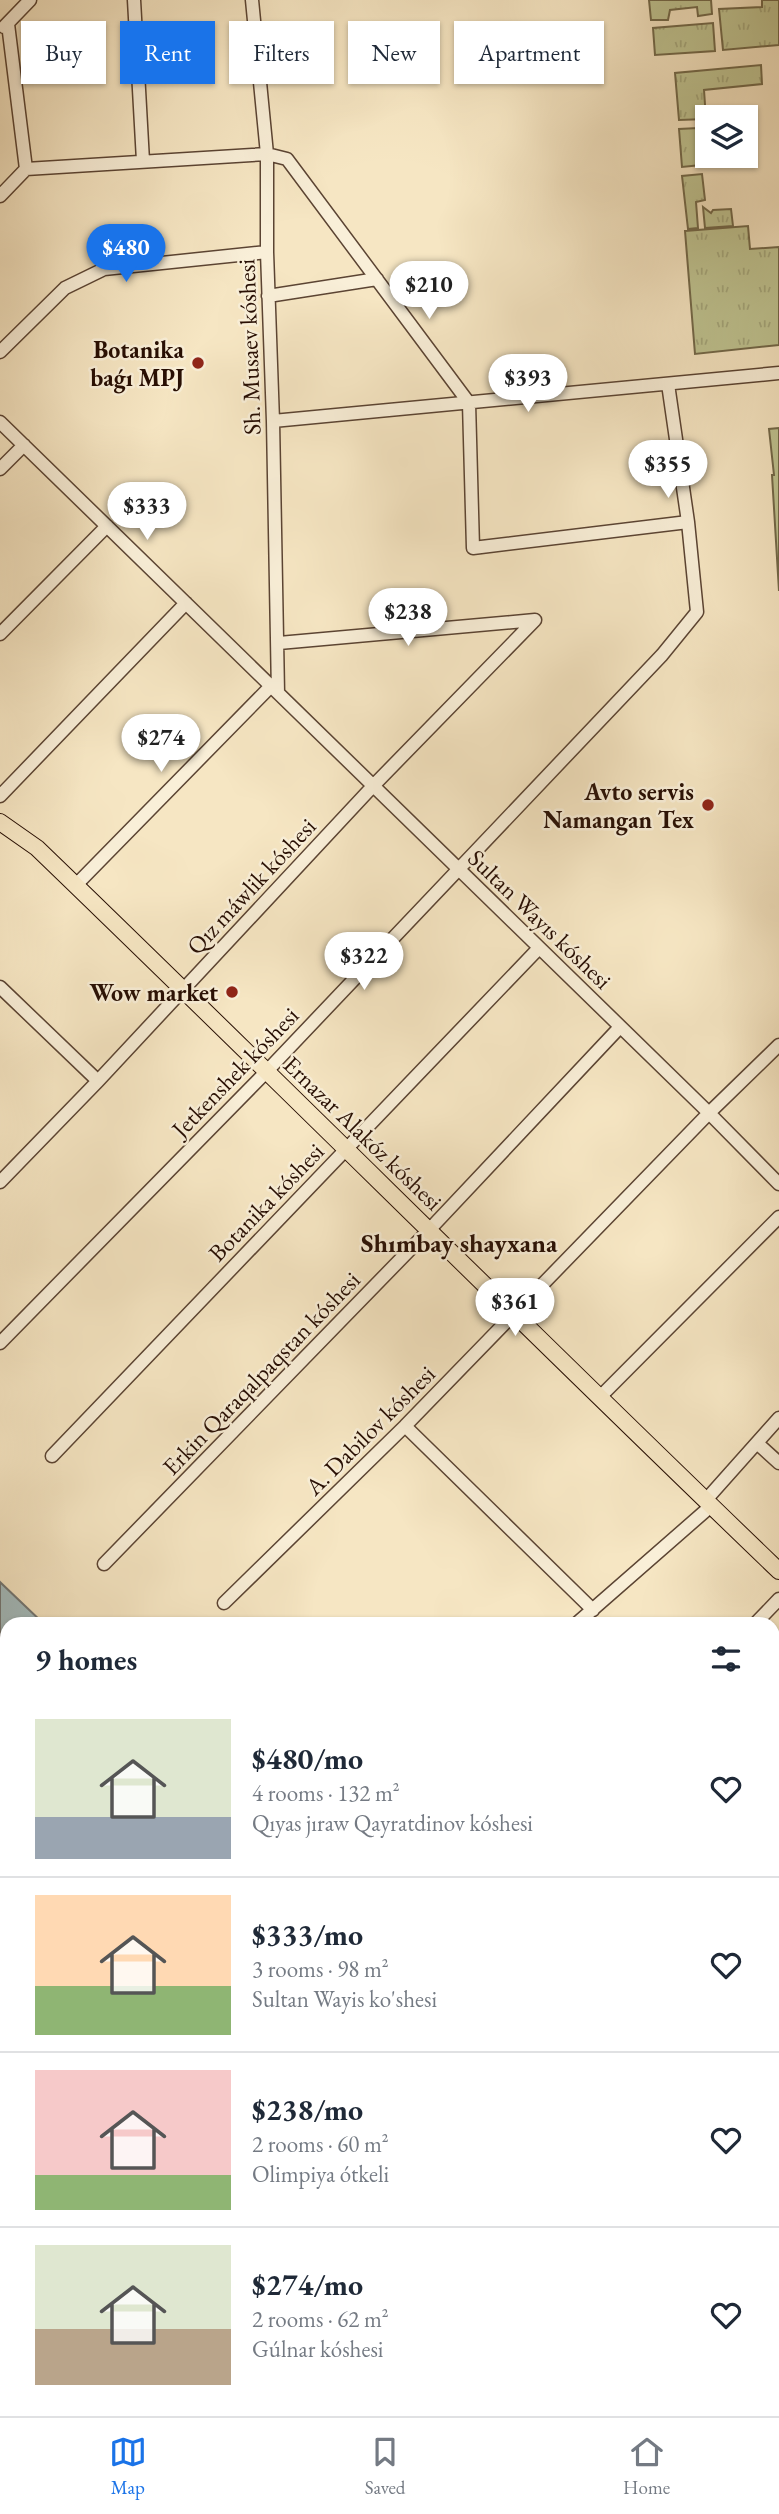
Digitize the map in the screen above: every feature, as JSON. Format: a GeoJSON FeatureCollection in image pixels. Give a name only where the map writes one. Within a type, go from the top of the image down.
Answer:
{"type":"FeatureCollection","features":[{"type":"Feature","properties":{"kind":"main road","name":"Ernazar Alakóz kóshesi"},"geometry":{"type":"LineString","coordinates":[[0,822],[37,848],[76,885],[779,1571]]}},
{"type":"Feature","properties":{"kind":"street"},"geometry":{"type":"LineString","coordinates":[[26,169],[4,28],[30,0]]}},
{"type":"Feature","properties":{"kind":"street"},"geometry":{"type":"LineString","coordinates":[[134,0],[144,161]]}},
{"type":"Feature","properties":{"kind":"street","name":"Sh. Musaev kóshesi"},"geometry":{"type":"LineString","coordinates":[[252,0],[267,154],[267,253],[274,421],[278,643],[274,689]]}},
{"type":"Feature","properties":{"kind":"street"},"geometry":{"type":"LineString","coordinates":[[0,196],[26,169],[267,154],[288,159],[469,403],[473,548],[688,522],[668,384]]}},
{"type":"Feature","properties":{"kind":"street"},"geometry":{"type":"LineString","coordinates":[[0,352],[65,288],[104,269],[267,253]]}},
{"type":"Feature","properties":{"kind":"street"},"geometry":{"type":"LineString","coordinates":[[268,296],[377,279]]}},
{"type":"Feature","properties":{"kind":"street"},"geometry":{"type":"LineString","coordinates":[[274,421],[779,373]]}},
{"type":"Feature","properties":{"kind":"street","name":"Sultan Wayıs kóshesi"},"geometry":{"type":"LineString","coordinates":[[0,422],[779,1184]]}},
{"type":"Feature","properties":{"kind":"street"},"geometry":{"type":"LineString","coordinates":[[0,469],[24,445]]}},
{"type":"Feature","properties":{"kind":"street","name":"Jetkenshek kóshesi"},"geometry":{"type":"LineString","coordinates":[[0,1343],[267,1071],[662,655],[697,612],[688,522]]}},
{"type":"Feature","properties":{"kind":"street"},"geometry":{"type":"LineString","coordinates":[[0,634],[107,526]]}},
{"type":"Feature","properties":{"kind":"street"},"geometry":{"type":"LineString","coordinates":[[0,796],[186,603]]}},
{"type":"Feature","properties":{"kind":"street","name":"Qız máwlik kóshesi"},"geometry":{"type":"LineString","coordinates":[[0,1182],[98,1082],[373,786],[535,620],[278,643]]}},
{"type":"Feature","properties":{"kind":"street"},"geometry":{"type":"LineString","coordinates":[[76,885],[274,689]]}},
{"type":"Feature","properties":{"kind":"street","name":"Botanika kóshesi"},"geometry":{"type":"LineString","coordinates":[[52,1456],[539,948]]}},
{"type":"Feature","properties":{"kind":"street"},"geometry":{"type":"LineString","coordinates":[[0,987],[98,1082]]}},
{"type":"Feature","properties":{"kind":"street","name":"Erkin Qaraqalpaqstan kóshesi"},"geometry":{"type":"LineString","coordinates":[[104,1564],[430,1229],[620,1027]]}},
{"type":"Feature","properties":{"kind":"street","name":"A. Dabilov kóshesi"},"geometry":{"type":"LineString","coordinates":[[224,1603],[405,1426],[779,1045]]}},
{"type":"Feature","properties":{"kind":"street"},"geometry":{"type":"LineString","coordinates":[[599,1398],[779,1217]]}},
{"type":"Feature","properties":{"kind":"street"},"geometry":{"type":"LineString","coordinates":[[584,1617],[708,1504],[779,1418]]}},
{"type":"Feature","properties":{"kind":"street"},"geometry":{"type":"LineString","coordinates":[[405,1426],[593,1610]]}},
{"type":"Feature","properties":{"kind":"street"},"geometry":{"type":"LineString","coordinates":[[757,1443],[779,1463]]}},
{"type":"Feature","properties":{"kind":"street"},"geometry":{"type":"LineString","coordinates":[[762,1617],[779,1599]]}},
{"type":"Feature","properties":{"kind":"green space"},"geometry":{"type":"Polygon","coordinates":[[[649,0],[711,0],[712,14],[698,16],[697,7],[670,10],[668,20],[651,20],[649,0]]]}},
{"type":"Feature","properties":{"kind":"green space"},"geometry":{"type":"Polygon","coordinates":[[[762,0],[779,0],[779,45],[723,50],[719,9],[762,7],[762,0]]]}},
{"type":"Feature","properties":{"kind":"green space"},"geometry":{"type":"Polygon","coordinates":[[[713,23],[715,51],[655,55],[653,28],[713,23]]]}},
{"type":"Feature","properties":{"kind":"green space"},"geometry":{"type":"Polygon","coordinates":[[[761,65],[762,84],[704,90],[705,105],[695,105],[695,119],[679,120],[675,73],[761,65]]]}},
{"type":"Feature","properties":{"kind":"green space"},"geometry":{"type":"Polygon","coordinates":[[[695,128],[695,166],[682,167],[679,129],[695,128]]]}},
{"type":"Feature","properties":{"kind":"green space"},"geometry":{"type":"Polygon","coordinates":[[[702,174],[705,200],[696,202],[698,228],[688,229],[682,176],[702,174]]]}},
{"type":"Feature","properties":{"kind":"green space"},"geometry":{"type":"Polygon","coordinates":[[[703,207],[711,213],[713,210],[731,209],[733,226],[705,228],[703,207]]]}},
{"type":"Feature","properties":{"kind":"green space"},"geometry":{"type":"Polygon","coordinates":[[[748,226],[750,249],[779,247],[779,345],[695,354],[685,231],[748,226]]]}},
{"type":"Feature","properties":{"kind":"green space"},"geometry":{"type":"Polygon","coordinates":[[[779,428],[779,591],[774,475],[769,429],[779,428]]]}},
{"type":"Feature","properties":{"kind":"water"},"geometry":{"type":"Polygon","coordinates":[[[0,1582],[37,1617],[0,1617],[0,1582]]]}},
{"type":"Feature","properties":{"kind":"place","name":"Botanika baǵı MPJ"},"geometry":{"type":"Point","coordinates":[198,363]}},
{"type":"Feature","properties":{"kind":"place","name":"Avto servis Namangan Tex"},"geometry":{"type":"Point","coordinates":[708,805]}},
{"type":"Feature","properties":{"kind":"place","name":"Wow market"},"geometry":{"type":"Point","coordinates":[232,992]}},
{"type":"Feature","properties":{"kind":"district","name":"Shımbay shayxana"},"geometry":{"type":"Point","coordinates":[459,1243]}}]}
